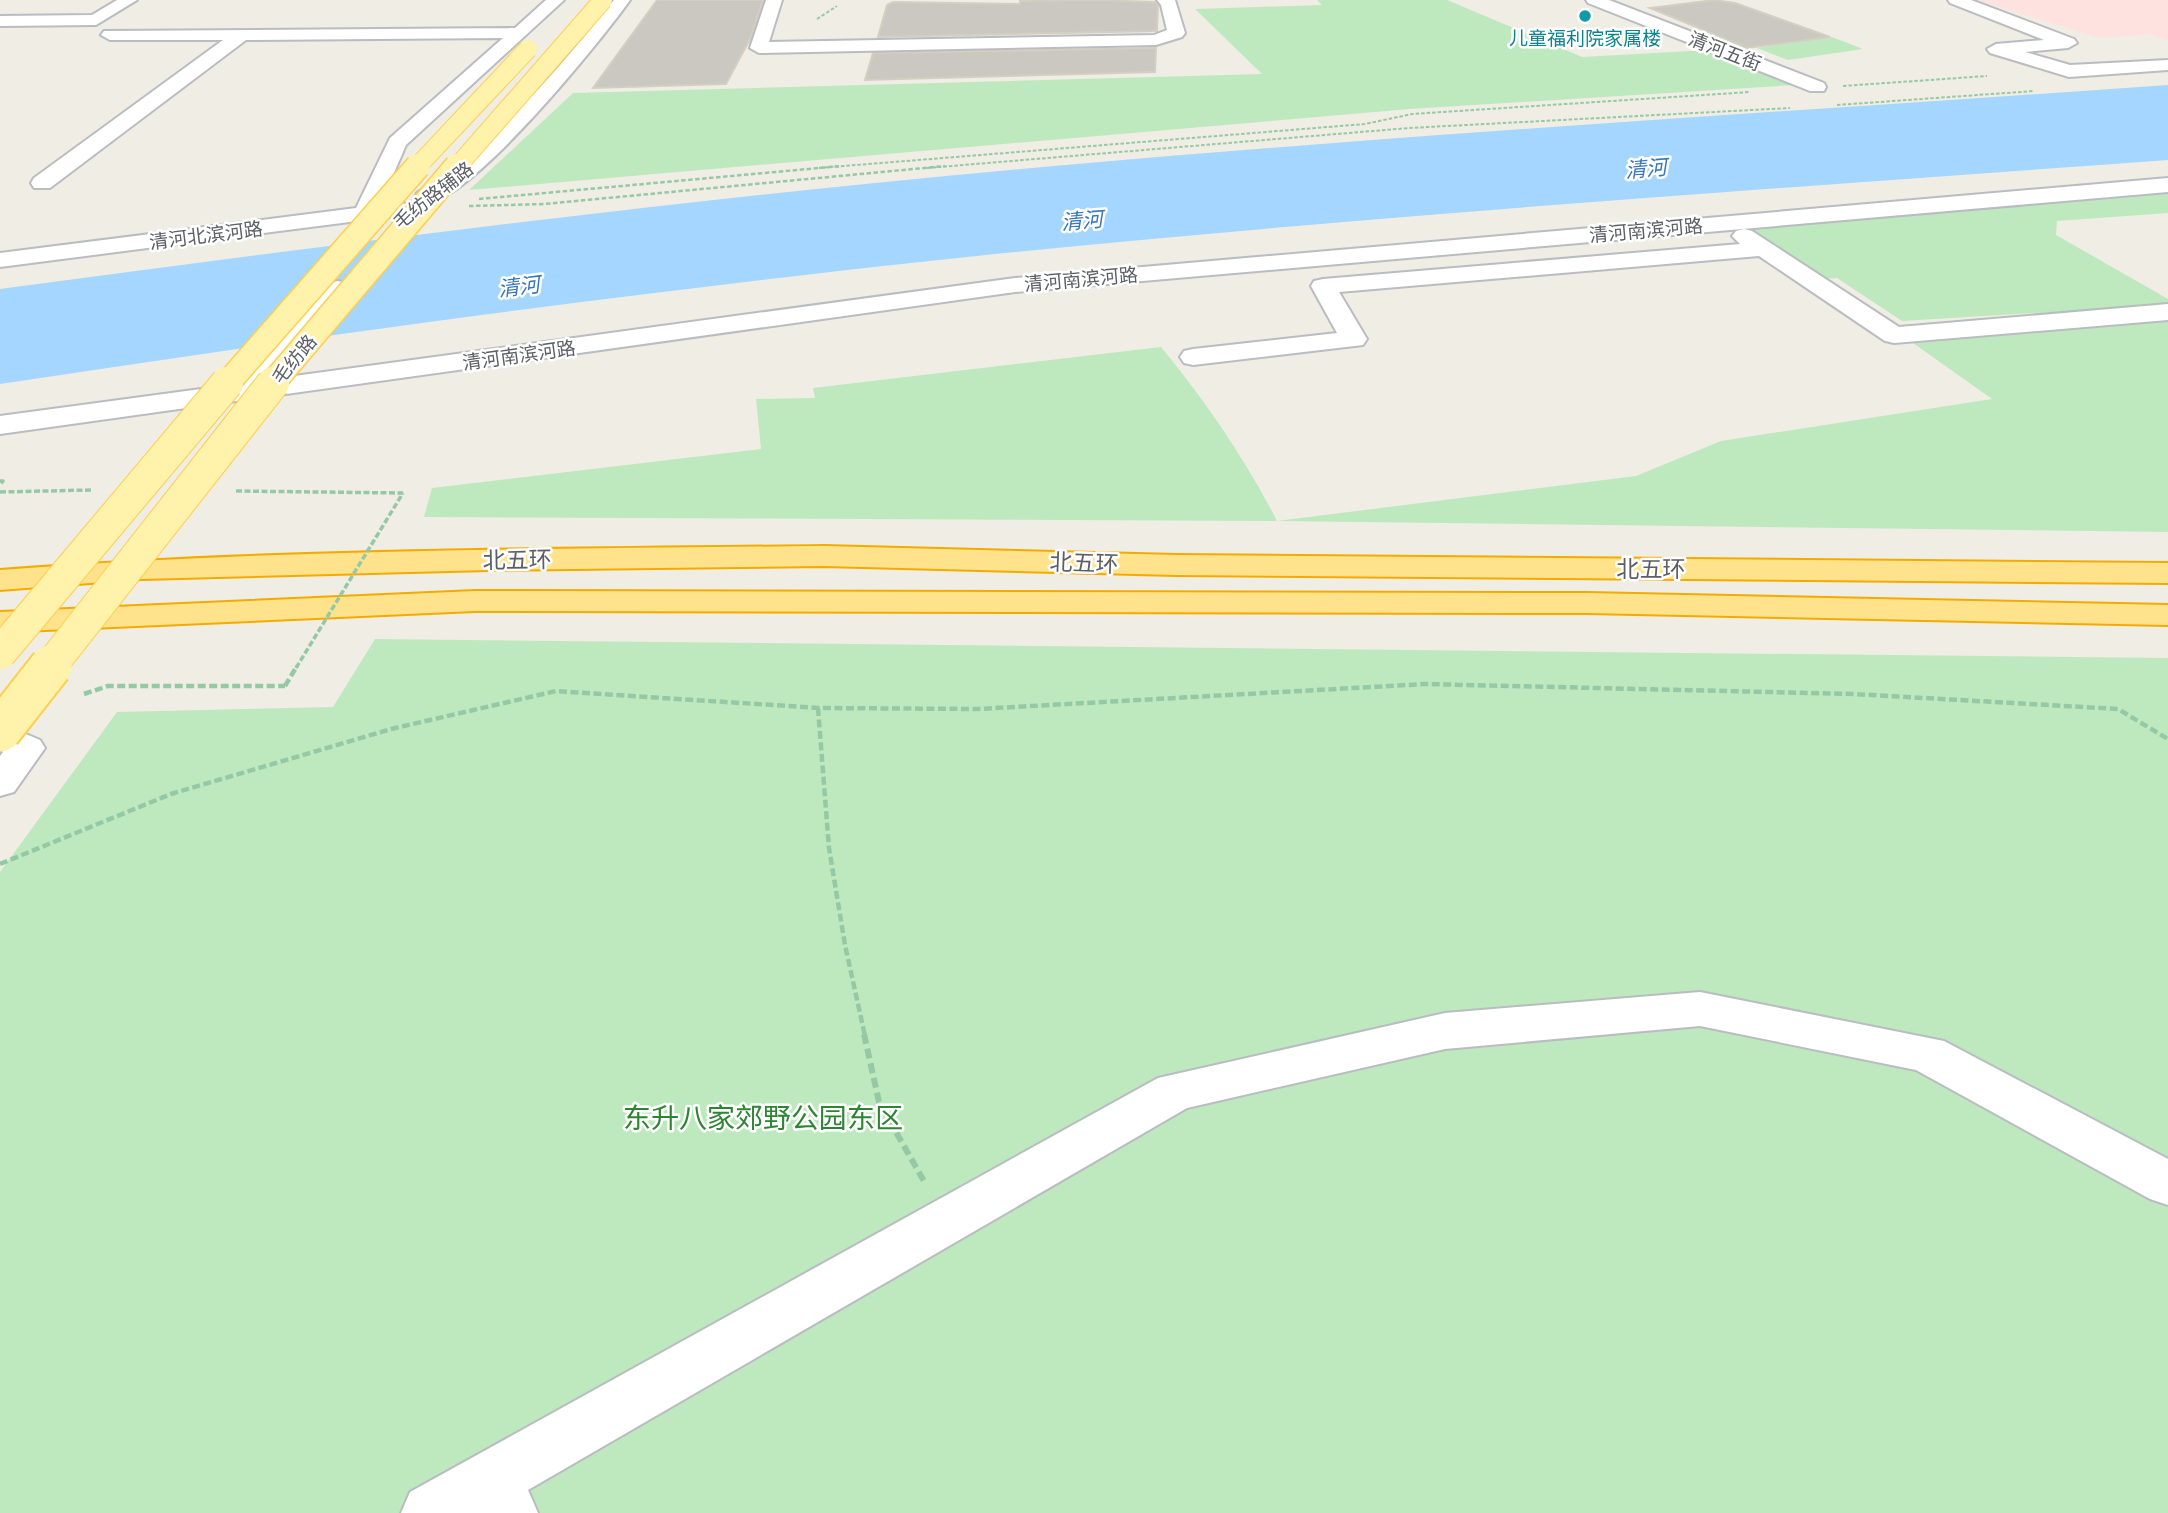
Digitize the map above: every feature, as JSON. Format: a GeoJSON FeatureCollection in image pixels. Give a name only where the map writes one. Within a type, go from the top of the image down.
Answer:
{"type":"FeatureCollection","features":[{"type":"Feature","properties":{"kind":"highway","name":"北五环"},"geometry":{"type":"LineString","coordinates":[[0,580],[156,569],[489,560],[824,556],[1190,565],[2168,573]]}},
{"type":"Feature","properties":{"kind":"highway","name":"北五环"},"geometry":{"type":"LineString","coordinates":[[0,622],[516,600],[1587,603],[2168,615]]}},
{"type":"Feature","properties":{"kind":"main road","name":"毛纺路"},"geometry":{"type":"LineString","coordinates":[[0,653],[235,375],[443,136],[575,0]]}},
{"type":"Feature","properties":{"kind":"main road","name":"毛纺路"},"geometry":{"type":"LineString","coordinates":[[0,733],[263,395],[426,202],[603,0]]}},
{"type":"Feature","properties":{"kind":"street"},"geometry":{"type":"LineString","coordinates":[[0,21],[96,20],[129,0]]}},
{"type":"Feature","properties":{"kind":"street","name":"毛纺路辅路"},"geometry":{"type":"LineString","coordinates":[[366,212],[397,142],[556,0]]}},
{"type":"Feature","properties":{"kind":"street","name":"毛纺路辅路"},"geometry":{"type":"LineString","coordinates":[[255,382],[405,213],[462,173],[501,139],[583,50],[622,0]]}},
{"type":"Feature","properties":{"kind":"street"},"geometry":{"type":"LineString","coordinates":[[774,0],[760,48],[1156,40],[1176,33],[1170,4],[1166,0]]}},
{"type":"Feature","properties":{"kind":"street","name":"清河五街"},"geometry":{"type":"LineString","coordinates":[[1594,0],[1817,87]]}},
{"type":"Feature","properties":{"kind":"street"},"geometry":{"type":"LineString","coordinates":[[1956,0],[2068,43],[1996,49],[2069,71],[2168,65]]}},
{"type":"Feature","properties":{"kind":"street"},"geometry":{"type":"LineString","coordinates":[[110,35],[520,33]]}},
{"type":"Feature","properties":{"kind":"street"},"geometry":{"type":"LineString","coordinates":[[42,183],[242,34]]}},
{"type":"Feature","properties":{"kind":"street","name":"清河南滨河路"},"geometry":{"type":"LineString","coordinates":[[0,425],[255,382],[1015,285],[2168,185]]}},
{"type":"Feature","properties":{"kind":"street","name":"清河北滨河路"},"geometry":{"type":"LineString","coordinates":[[0,260],[273,227],[366,212],[405,213]]}},
{"type":"Feature","properties":{"kind":"street"},"geometry":{"type":"LineString","coordinates":[[1724,223],[1894,335],[2168,312]]}},
{"type":"Feature","properties":{"kind":"street"},"geometry":{"type":"LineString","coordinates":[[1193,357],[1354,339],[1323,286],[1763,249]]}},
{"type":"Feature","properties":{"kind":"street"},"geometry":{"type":"LineString","coordinates":[[0,733],[26,748],[0,783]]}},
{"type":"Feature","properties":{"kind":"street"},"geometry":{"type":"LineString","coordinates":[[431,1513],[497,1497],[946,1221],[1175,1092],[1445,1031],[1700,1009],[1927,1054],[2168,1184]]}},
{"type":"Feature","properties":{"kind":"path"},"geometry":{"type":"LineString","coordinates":[[405,213],[504,194],[1321,128],[1365,124],[1412,114],[2069,71]]}},
{"type":"Feature","properties":{"kind":"path"},"geometry":{"type":"LineString","coordinates":[[1825,105],[2046,90]]}},
{"type":"Feature","properties":{"kind":"path"},"geometry":{"type":"LineString","coordinates":[[444,206],[544,204],[947,166],[1409,128],[1798,107]]}},
{"type":"Feature","properties":{"kind":"path"},"geometry":{"type":"LineString","coordinates":[[0,492],[96,490]]}},
{"type":"Feature","properties":{"kind":"path"},"geometry":{"type":"LineString","coordinates":[[73,698],[108,686],[285,685],[403,493],[282,491]]}},
{"type":"Feature","properties":{"kind":"path"},"geometry":{"type":"LineString","coordinates":[[0,864],[171,794],[391,729],[556,691],[818,708],[978,709],[1425,684],[1854,694],[2118,709],[2168,739]]}},
{"type":"Feature","properties":{"kind":"path"},"geometry":{"type":"LineString","coordinates":[[818,708],[829,848],[845,945],[879,1102],[946,1221]]}},
{"type":"Feature","properties":{"kind":"shaded area"},"geometry":{"type":"Polygon","coordinates":[[[1977,0],[2168,0],[2168,41],[2150,34],[2100,38],[1977,0]]]}},
{"type":"Feature","properties":{"kind":"green space"},"geometry":{"type":"Polygon","coordinates":[[[1317,0],[1447,0],[1582,57],[1708,50],[1795,85],[1410,109],[469,190],[573,93],[1262,74],[1195,9],[1322,5],[1317,0]]]}},
{"type":"Feature","properties":{"kind":"green space"},"geometry":{"type":"Polygon","coordinates":[[[1832,37],[1863,49],[1788,60],[1757,48],[1832,37]]]}},
{"type":"Feature","properties":{"kind":"green space"},"geometry":{"type":"Polygon","coordinates":[[[2168,191],[2168,213],[2057,221],[2056,235],[2168,299],[2168,305],[1902,321],[1837,278],[1824,279],[1745,227],[2168,191]]]}},
{"type":"Feature","properties":{"kind":"green space"},"geometry":{"type":"Polygon","coordinates":[[[2168,319],[2168,532],[1276,521],[424,517],[432,488],[761,449],[756,399],[815,398],[813,388],[1161,347],[1224,431],[1277,521],[1636,476],[1721,441],[1992,399],[1913,343],[2168,319]]]}},
{"type":"Feature","properties":{"kind":"green space","name":"东升八家郊野公园东区"},"geometry":{"type":"Polygon","coordinates":[[[375,639],[2168,658],[2168,1513],[0,1513],[0,872],[117,712],[333,707],[375,639]]]}},
{"type":"Feature","properties":{"kind":"water","name":"清河"},"geometry":{"type":"Polygon","coordinates":[[[2168,85],[2168,160],[1417,216],[967,257],[483,315],[0,384],[0,289],[527,222],[922,178],[1332,143],[2168,85]]]}},
{"type":"Feature","properties":{"kind":"building"},"geometry":{"type":"Polygon","coordinates":[[[657,0],[763,0],[750,39],[726,84],[593,88],[657,0]]]}},
{"type":"Feature","properties":{"kind":"building"},"geometry":{"type":"Polygon","coordinates":[[[1714,0],[1735,3],[1830,37],[1747,48],[1650,8],[1714,0]]]}},
{"type":"Feature","properties":{"kind":"building"},"geometry":{"type":"Polygon","coordinates":[[[1020,1],[1155,2],[1158,5],[1157,31],[878,37],[887,5],[893,2],[1020,4],[1020,1]]]}},
{"type":"Feature","properties":{"kind":"building"},"geometry":{"type":"Polygon","coordinates":[[[1156,48],[1155,72],[865,80],[873,53],[1156,48]]]}},
{"type":"Feature","properties":{"kind":"place","name":"儿童福利院家属楼"},"geometry":{"type":"Point","coordinates":[1585,16]}}]}
